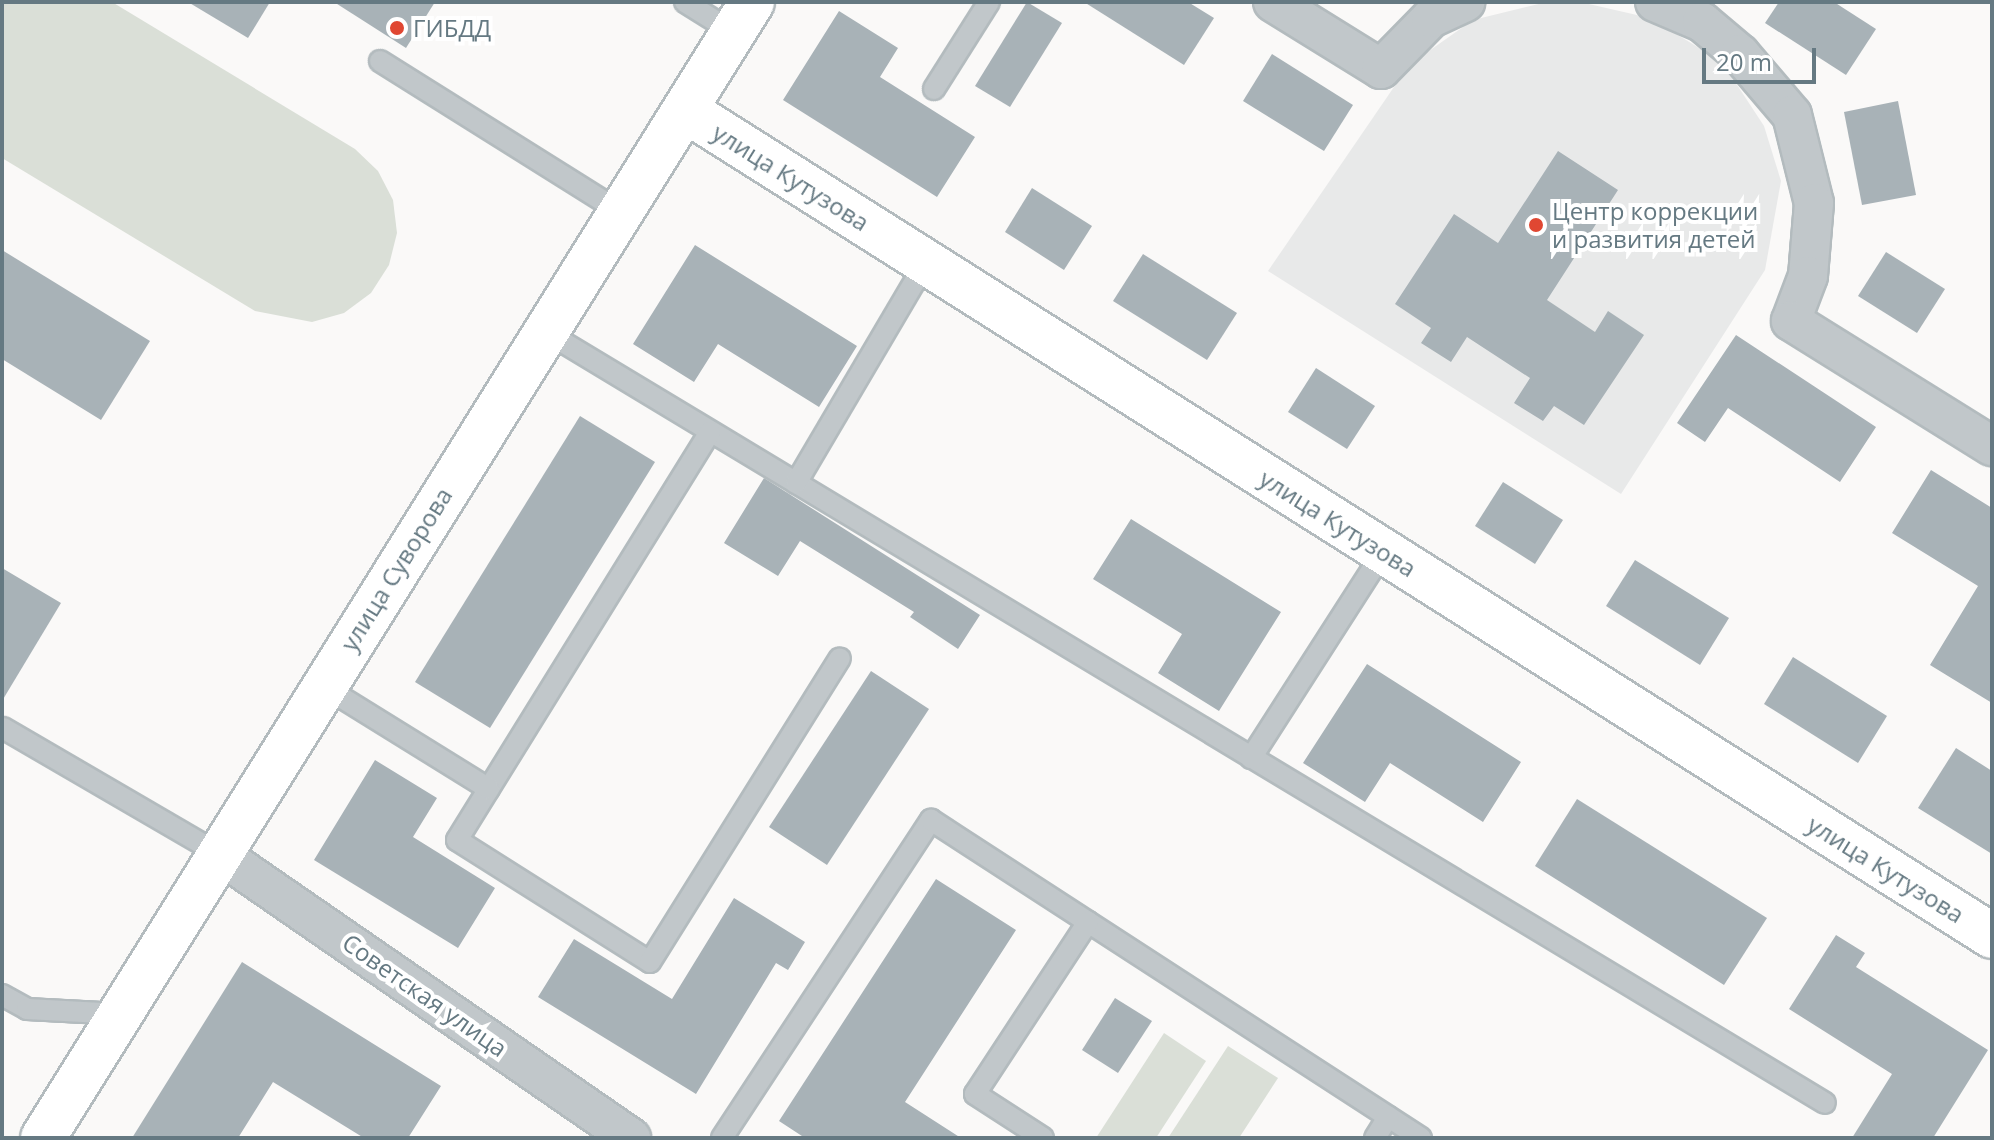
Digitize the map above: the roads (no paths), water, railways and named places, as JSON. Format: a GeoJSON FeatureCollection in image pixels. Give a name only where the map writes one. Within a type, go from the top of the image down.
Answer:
{"type":"FeatureCollection","features":[{"type":"Feature","properties":{"kind":"street"},"geometry":{"type":"LineString","coordinates":[[1273,2],[1381,69],[1431,18],[1466,2]]}},
{"type":"Feature","properties":{"kind":"street"},"geometry":{"type":"LineString","coordinates":[[1655,2],[1708,12],[1792,115],[1814,203],[1808,276],[1791,321],[1992,446]]}},
{"type":"Feature","properties":{"kind":"street","name":"улица Суворова"},"geometry":{"type":"LineString","coordinates":[[43,1138],[742,17]]}},
{"type":"Feature","properties":{"kind":"street","name":"улица Кутузова"},"geometry":{"type":"LineString","coordinates":[[685,110],[1992,936]]}},
{"type":"Feature","properties":{"kind":"street","name":"Советская улица"},"geometry":{"type":"LineString","coordinates":[[218,853],[631,1138]]}},
{"type":"Feature","properties":{"kind":"lane"},"geometry":{"type":"LineString","coordinates":[[685,2],[742,17]]}},
{"type":"Feature","properties":{"kind":"lane"},"geometry":{"type":"LineString","coordinates":[[934,89],[989,2]]}},
{"type":"Feature","properties":{"kind":"lane"},"geometry":{"type":"LineString","coordinates":[[380,61],[621,212]]}},
{"type":"Feature","properties":{"kind":"lane"},"geometry":{"type":"LineString","coordinates":[[796,483],[926,262]]}},
{"type":"Feature","properties":{"kind":"lane"},"geometry":{"type":"LineString","coordinates":[[546,332],[1825,1103]]}},
{"type":"Feature","properties":{"kind":"lane"},"geometry":{"type":"LineString","coordinates":[[710,432],[457,840],[650,962],[840,658]]}},
{"type":"Feature","properties":{"kind":"lane"},"geometry":{"type":"LineString","coordinates":[[1251,758],[1383,552]]}},
{"type":"Feature","properties":{"kind":"lane"},"geometry":{"type":"LineString","coordinates":[[323,686],[489,789]]}},
{"type":"Feature","properties":{"kind":"lane"},"geometry":{"type":"LineString","coordinates":[[3,728],[218,853]]}},
{"type":"Feature","properties":{"kind":"lane"},"geometry":{"type":"LineString","coordinates":[[722,1138],[931,820],[1421,1138]]}},
{"type":"Feature","properties":{"kind":"lane"},"geometry":{"type":"LineString","coordinates":[[1043,1138],[975,1094],[1088,922]]}},
{"type":"Feature","properties":{"kind":"lane"},"geometry":{"type":"LineString","coordinates":[[2,995],[27,1009],[121,1014]]}},
{"type":"Feature","properties":{"kind":"lane"},"geometry":{"type":"LineString","coordinates":[[1375,1138],[1388,1117]]}},
{"type":"Feature","properties":{"kind":"place","name":"ГИБДД"},"geometry":{"type":"Point","coordinates":[397,28]}},
{"type":"Feature","properties":{"kind":"place","name":"Центр коррекции и развития детей"},"geometry":{"type":"Point","coordinates":[1536,225]}}]}
